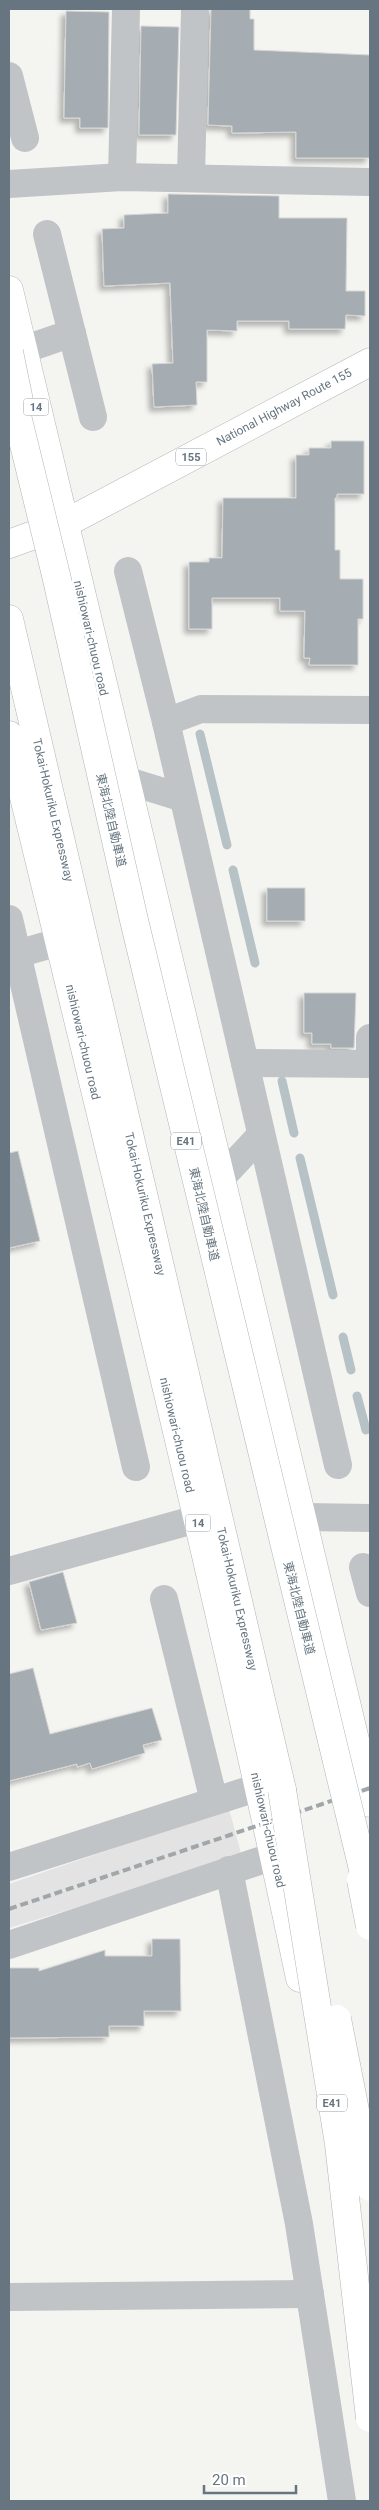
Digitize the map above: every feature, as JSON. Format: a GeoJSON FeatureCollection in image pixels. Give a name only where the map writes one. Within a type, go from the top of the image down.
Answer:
{"type":"FeatureCollection","features":[{"type":"Feature","properties":{"kind":"main road","name":"nishiowari-chuou road"},"geometry":{"type":"LineString","coordinates":[[9,290],[16,351],[64,524],[302,1517],[365,1756],[370,1803]]}},
{"type":"Feature","properties":{"kind":"main road"},"geometry":{"type":"LineString","coordinates":[[16,351],[56,575]]}},
{"type":"Feature","properties":{"kind":"main road","name":"National Highway Route 155"},"geometry":{"type":"LineString","coordinates":[[9,544],[64,524],[370,362]]}},
{"type":"Feature","properties":{"kind":"main road","name":"東海北陸自動車道"},"geometry":{"type":"LineString","coordinates":[[9,383],[56,575],[136,930],[370,1898]]}},
{"type":"Feature","properties":{"kind":"main road","name":"Tokai-Hokuriku Expressway"},"geometry":{"type":"LineString","coordinates":[[9,619],[270,1788]]}},
{"type":"Feature","properties":{"kind":"main road","name":"nishiowari-chuou road"},"geometry":{"type":"LineString","coordinates":[[9,735],[197,1519],[270,1788],[274,1856],[370,2315]]}},
{"type":"Feature","properties":{"kind":"main road"},"geometry":{"type":"LineString","coordinates":[[340,1780],[370,1926]]}},
{"type":"Feature","properties":{"kind":"main road"},"geometry":{"type":"LineString","coordinates":[[270,1788],[325,1958],[370,2187]]}},
{"type":"Feature","properties":{"kind":"main road","name":"E41"},"geometry":{"type":"LineString","coordinates":[[270,1788],[339,2144],[370,2418]]}},
{"type":"Feature","properties":{"kind":"street"},"geometry":{"type":"LineString","coordinates":[[122,176],[126,9]]}},
{"type":"Feature","properties":{"kind":"street"},"geometry":{"type":"LineString","coordinates":[[191,178],[195,9]]}},
{"type":"Feature","properties":{"kind":"street"},"geometry":{"type":"LineString","coordinates":[[9,76],[25,138]]}},
{"type":"Feature","properties":{"kind":"street"},"geometry":{"type":"LineString","coordinates":[[9,184],[122,176],[370,182]]}},
{"type":"Feature","properties":{"kind":"street"},"geometry":{"type":"LineString","coordinates":[[47,234],[92,417]]}},
{"type":"Feature","properties":{"kind":"street"},"geometry":{"type":"LineString","coordinates":[[16,351],[72,333]]}},
{"type":"Feature","properties":{"kind":"street"},"geometry":{"type":"LineString","coordinates":[[128,571],[166,722],[338,1465]]}},
{"type":"Feature","properties":{"kind":"street"},"geometry":{"type":"LineString","coordinates":[[166,722],[201,709],[370,710]]}},
{"type":"Feature","properties":{"kind":"street"},"geometry":{"type":"LineString","coordinates":[[125,780],[183,798]]}},
{"type":"Feature","properties":{"kind":"street"},"geometry":{"type":"LineString","coordinates":[[9,919],[17,954],[16,985],[136,1467]]}},
{"type":"Feature","properties":{"kind":"street"},"geometry":{"type":"LineString","coordinates":[[17,954],[59,942]]}},
{"type":"Feature","properties":{"kind":"street"},"geometry":{"type":"LineString","coordinates":[[245,1063],[370,1064],[370,1038]]}},
{"type":"Feature","properties":{"kind":"street"},"geometry":{"type":"LineString","coordinates":[[220,1179],[261,1135]]}},
{"type":"Feature","properties":{"kind":"street"},"geometry":{"type":"LineString","coordinates":[[302,1517],[370,1518]]}},
{"type":"Feature","properties":{"kind":"street"},"geometry":{"type":"LineString","coordinates":[[9,1571],[197,1519]]}},
{"type":"Feature","properties":{"kind":"street"},"geometry":{"type":"LineString","coordinates":[[363,1567],[370,1593]]}},
{"type":"Feature","properties":{"kind":"street"},"geometry":{"type":"LineString","coordinates":[[164,1599],[214,1801]]}},
{"type":"Feature","properties":{"kind":"street"},"geometry":{"type":"LineString","coordinates":[[9,1867],[214,1801],[270,1788]]}},
{"type":"Feature","properties":{"kind":"street"},"geometry":{"type":"LineString","coordinates":[[9,1945],[274,1856]]}},
{"type":"Feature","properties":{"kind":"street"},"geometry":{"type":"LineString","coordinates":[[229,1870],[299,2224],[342,2501]]}},
{"type":"Feature","properties":{"kind":"street"},"geometry":{"type":"LineString","coordinates":[[9,2297],[310,2294]]}},
{"type":"Feature","properties":{"kind":"shaded area"},"geometry":{"type":"Polygon","coordinates":[[[229,1809],[242,1857],[9,1928],[9,1884],[229,1809]]]}},
{"type":"Feature","properties":{"kind":"building"},"geometry":{"type":"Polygon","coordinates":[[[211,9],[250,9],[250,19],[254,19],[254,50],[370,55],[370,158],[296,158],[296,132],[232,133],[232,126],[208,125],[211,9]]]}},
{"type":"Feature","properties":{"kind":"building"},"geometry":{"type":"Polygon","coordinates":[[[66,11],[109,12],[108,128],[80,128],[80,118],[64,118],[66,11]]]}},
{"type":"Feature","properties":{"kind":"building"},"geometry":{"type":"Polygon","coordinates":[[[141,26],[179,27],[176,135],[139,135],[141,26]]]}},
{"type":"Feature","properties":{"kind":"building"},"geometry":{"type":"Polygon","coordinates":[[[168,194],[279,196],[279,218],[347,218],[346,291],[365,291],[365,316],[346,315],[345,329],[289,329],[289,321],[237,321],[237,331],[207,330],[207,382],[196,382],[197,405],[154,407],[152,364],[173,363],[170,283],[104,286],[102,229],[124,228],[124,215],[168,213],[168,194]]]}},
{"type":"Feature","properties":{"kind":"building"},"geometry":{"type":"Polygon","coordinates":[[[331,441],[364,441],[364,494],[337,494],[337,498],[335,498],[335,550],[340,550],[340,579],[363,579],[363,619],[358,619],[358,665],[309,665],[310,658],[304,658],[305,611],[280,611],[280,598],[212,598],[212,629],[189,629],[189,562],[209,562],[209,558],[222,558],[223,498],[296,498],[296,455],[309,455],[309,448],[331,448],[331,441]]]}},
{"type":"Feature","properties":{"kind":"building"},"geometry":{"type":"Polygon","coordinates":[[[267,888],[305,888],[305,921],[267,921],[267,888]]]}},
{"type":"Feature","properties":{"kind":"building"},"geometry":{"type":"Polygon","coordinates":[[[304,993],[356,993],[354,1048],[331,1048],[331,1044],[312,1044],[312,1033],[304,1033],[304,993]]]}},
{"type":"Feature","properties":{"kind":"building"},"geometry":{"type":"Polygon","coordinates":[[[18,1151],[40,1241],[9,1248],[9,1153],[18,1151]]]}},
{"type":"Feature","properties":{"kind":"building"},"geometry":{"type":"Polygon","coordinates":[[[63,1572],[77,1623],[41,1630],[29,1582],[63,1572]]]}},
{"type":"Feature","properties":{"kind":"building"},"geometry":{"type":"Polygon","coordinates":[[[33,1668],[50,1734],[152,1708],[162,1740],[143,1745],[145,1753],[92,1769],[90,1763],[77,1767],[77,1764],[9,1781],[9,1674],[33,1668]]]}},
{"type":"Feature","properties":{"kind":"building"},"geometry":{"type":"Polygon","coordinates":[[[152,1939],[180,1939],[181,2011],[144,2011],[144,2026],[109,2026],[109,2037],[9,2038],[9,1968],[39,1968],[39,1971],[105,1950],[105,1956],[152,1956],[152,1939]]]}},
{"type":"Feature","properties":{"kind":"waterway"},"geometry":{"type":"LineString","coordinates":[[200,734],[227,845]]}},
{"type":"Feature","properties":{"kind":"waterway"},"geometry":{"type":"LineString","coordinates":[[233,870],[255,963]]}},
{"type":"Feature","properties":{"kind":"waterway"},"geometry":{"type":"LineString","coordinates":[[282,1081],[294,1133]]}},
{"type":"Feature","properties":{"kind":"waterway"},"geometry":{"type":"LineString","coordinates":[[300,1158],[333,1295]]}},
{"type":"Feature","properties":{"kind":"waterway"},"geometry":{"type":"LineString","coordinates":[[343,1337],[351,1370]]}},
{"type":"Feature","properties":{"kind":"waterway"},"geometry":{"type":"LineString","coordinates":[[357,1396],[366,1430]]}},
{"type":"Feature","properties":{"kind":"railway"},"geometry":{"type":"LineString","coordinates":[[9,1909],[370,1788]]}}]}
